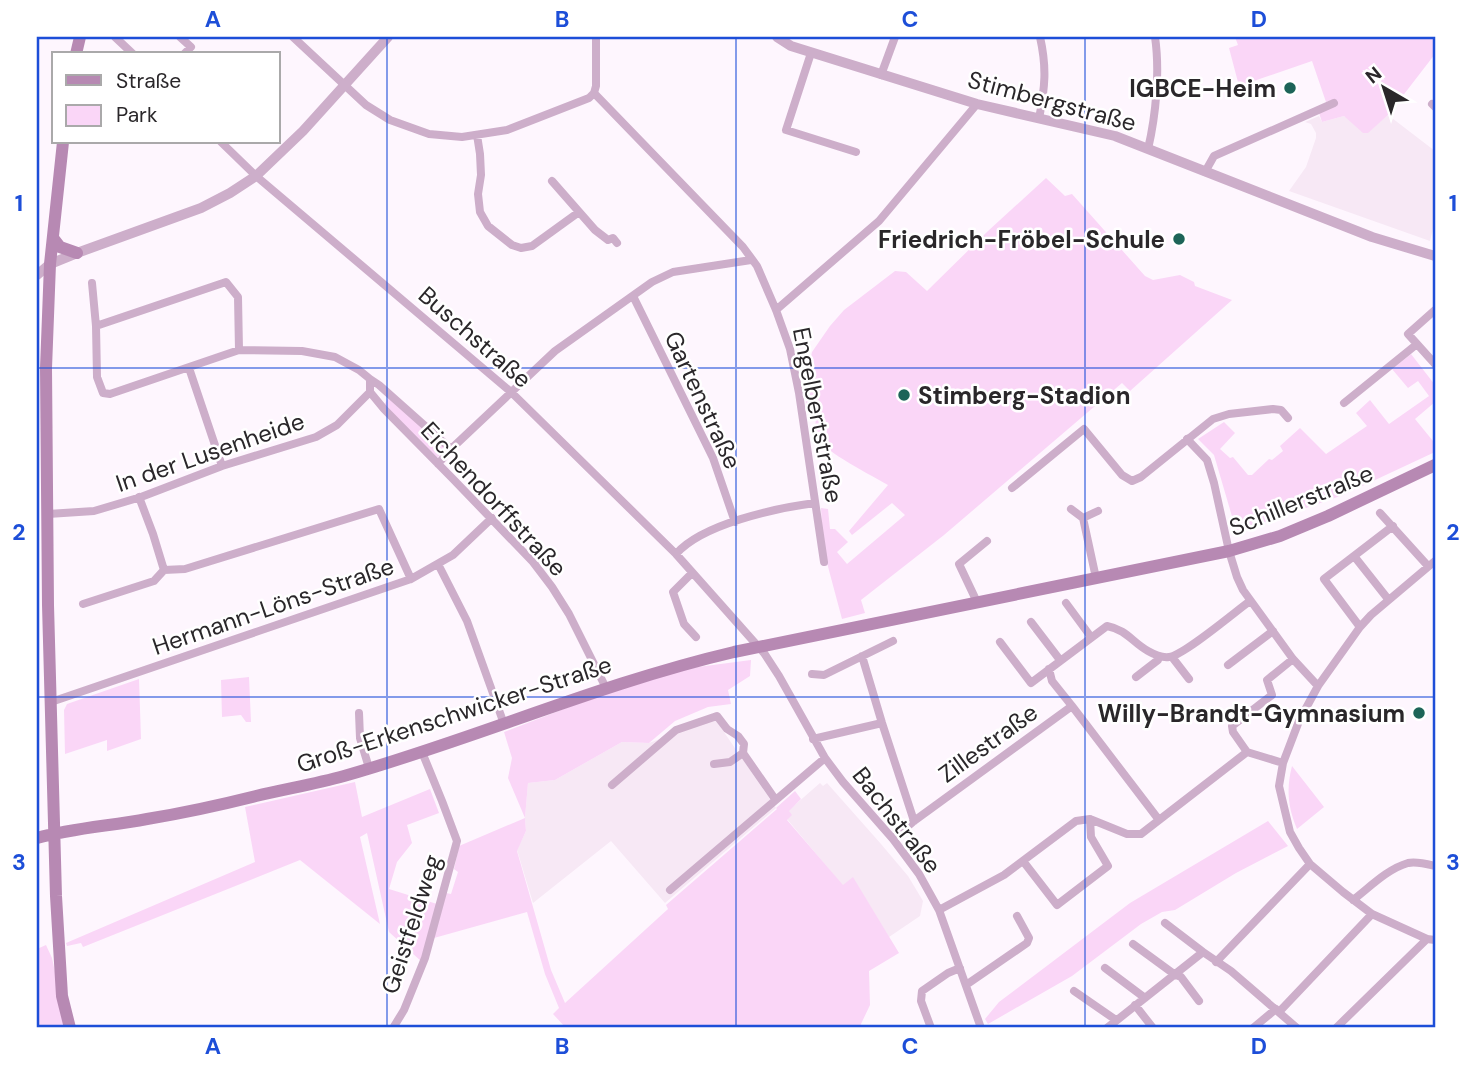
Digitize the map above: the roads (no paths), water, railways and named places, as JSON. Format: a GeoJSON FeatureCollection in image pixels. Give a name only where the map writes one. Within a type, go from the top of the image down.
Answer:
{"type":"FeatureCollection","features":[{"type":"Feature","properties":{"kind":"main road"},"geometry":{"type":"LineString","coordinates":[[63,144],[50,264],[46,368],[56,896],[62,996],[70,1028]]}},
{"type":"Feature","properties":{"kind":"main road"},"geometry":{"type":"LineString","coordinates":[[52,238],[60,247],[76,253]]}},
{"type":"Feature","properties":{"kind":"main road"},"geometry":{"type":"LineString","coordinates":[[37,288],[50,301]]}},
{"type":"Feature","properties":{"kind":"main road","name":"Schillerstraße"},"geometry":{"type":"LineString","coordinates":[[759,648],[1229,551],[1280,536],[1435,466]]}},
{"type":"Feature","properties":{"kind":"main road","name":"Groß-Erkenschwicker-Straße"},"geometry":{"type":"LineString","coordinates":[[37,838],[197,810],[369,768],[684,664],[759,648]]}},
{"type":"Feature","properties":{"kind":"street"},"geometry":{"type":"LineString","coordinates":[[115,37],[131,52]]}},
{"type":"Feature","properties":{"kind":"street"},"geometry":{"type":"LineString","coordinates":[[180,37],[191,47],[186,52]]}},
{"type":"Feature","properties":{"kind":"street"},"geometry":{"type":"LineString","coordinates":[[293,37],[366,105],[400,125],[429,134],[462,137],[507,130],[589,98],[596,86],[596,37]]}},
{"type":"Feature","properties":{"kind":"street"},"geometry":{"type":"LineString","coordinates":[[37,275],[50,264],[76,253],[201,208],[256,176],[303,131],[388,37]]}},
{"type":"Feature","properties":{"kind":"street","name":"Stimbergstraße"},"geometry":{"type":"LineString","coordinates":[[777,37],[791,46],[811,53],[976,104],[1115,136],[1372,237],[1435,256]]}},
{"type":"Feature","properties":{"kind":"street"},"geometry":{"type":"LineString","coordinates":[[881,75],[895,37]]}},
{"type":"Feature","properties":{"kind":"street"},"geometry":{"type":"LineString","coordinates":[[1039,119],[1045,89],[1045,62],[1040,37]]}},
{"type":"Feature","properties":{"kind":"street"},"geometry":{"type":"LineString","coordinates":[[1148,149],[1156,100],[1155,37]]}},
{"type":"Feature","properties":{"kind":"street"},"geometry":{"type":"LineString","coordinates":[[811,53],[786,130],[856,152]]}},
{"type":"Feature","properties":{"kind":"street","name":"Engelbertstraße"},"geometry":{"type":"LineString","coordinates":[[594,93],[743,247],[757,266],[790,349],[824,562]]}},
{"type":"Feature","properties":{"kind":"street"},"geometry":{"type":"LineString","coordinates":[[1205,172],[1214,156],[1334,103]]}},
{"type":"Feature","properties":{"kind":"street"},"geometry":{"type":"LineString","coordinates":[[776,310],[879,221],[976,104]]}},
{"type":"Feature","properties":{"kind":"street"},"geometry":{"type":"LineString","coordinates":[[477,135],[481,175],[478,194],[480,212],[488,226],[512,245],[520,248],[532,246],[579,212]]}},
{"type":"Feature","properties":{"kind":"street","name":"Buschstraße"},"geometry":{"type":"LineString","coordinates":[[223,144],[256,176],[511,392],[676,554],[759,648]]}},
{"type":"Feature","properties":{"kind":"street"},"geometry":{"type":"LineString","coordinates":[[552,181],[595,230],[617,243]]}},
{"type":"Feature","properties":{"kind":"street"},"geometry":{"type":"LineString","coordinates":[[438,464],[555,351],[652,282],[673,272],[751,260]]}},
{"type":"Feature","properties":{"kind":"street"},"geometry":{"type":"LineString","coordinates":[[96,326],[226,282],[238,297],[239,350]]}},
{"type":"Feature","properties":{"kind":"street","name":"Eichendorffstraße"},"geometry":{"type":"LineString","coordinates":[[92,283],[97,377],[103,393],[110,394],[239,350],[302,351],[335,357],[359,370],[451,449]]}},
{"type":"Feature","properties":{"kind":"street","name":"Gartenstraße"},"geometry":{"type":"LineString","coordinates":[[633,296],[713,458],[735,522]]}},
{"type":"Feature","properties":{"kind":"street"},"geometry":{"type":"LineString","coordinates":[[1435,310],[1408,334],[1435,364]]}},
{"type":"Feature","properties":{"kind":"street"},"geometry":{"type":"LineString","coordinates":[[1344,403],[1418,344]]}},
{"type":"Feature","properties":{"kind":"street"},"geometry":{"type":"LineString","coordinates":[[188,368],[222,466]]}},
{"type":"Feature","properties":{"kind":"street"},"geometry":{"type":"LineString","coordinates":[[370,379],[370,392]]}},
{"type":"Feature","properties":{"kind":"street","name":"Eichendorffstraße"},"geometry":{"type":"LineString","coordinates":[[370,392],[533,562],[569,614],[606,688]]}},
{"type":"Feature","properties":{"kind":"street","name":"In der Lusenheide"},"geometry":{"type":"LineString","coordinates":[[48,514],[94,511],[222,466],[316,437],[337,425],[370,392]]}},
{"type":"Feature","properties":{"kind":"street"},"geometry":{"type":"LineString","coordinates":[[1012,488],[1084,429],[1122,475],[1132,481],[1140,478],[1213,419],[1229,414],[1273,409],[1281,410],[1288,418]]}},
{"type":"Feature","properties":{"kind":"street"},"geometry":{"type":"LineString","coordinates":[[1187,439],[1207,460],[1237,577],[1250,601],[1293,659],[1318,686]]}},
{"type":"Feature","properties":{"kind":"street"},"geometry":{"type":"LineString","coordinates":[[139,497],[164,570]]}},
{"type":"Feature","properties":{"kind":"street"},"geometry":{"type":"LineString","coordinates":[[676,554],[716,528],[815,503]]}},
{"type":"Feature","properties":{"kind":"street"},"geometry":{"type":"LineString","coordinates":[[83,604],[154,581],[164,570],[185,569],[379,509],[411,579]]}},
{"type":"Feature","properties":{"kind":"street"},"geometry":{"type":"LineString","coordinates":[[1071,509],[1083,518],[1096,579]]}},
{"type":"Feature","properties":{"kind":"street"},"geometry":{"type":"LineString","coordinates":[[1083,518],[1098,511]]}},
{"type":"Feature","properties":{"kind":"street"},"geometry":{"type":"LineString","coordinates":[[1336,1028],[1431,940],[1372,914],[1310,864],[1298,848],[1288,825],[1279,786],[1283,763],[1299,721],[1318,686],[1371,615],[1432,564],[1380,513]]}},
{"type":"Feature","properties":{"kind":"street","name":"Hermann-Löns-Straße"},"geometry":{"type":"LineString","coordinates":[[51,702],[411,579],[453,555],[492,518]]}},
{"type":"Feature","properties":{"kind":"street"},"geometry":{"type":"LineString","coordinates":[[1360,627],[1324,579],[1393,526]]}},
{"type":"Feature","properties":{"kind":"street"},"geometry":{"type":"LineString","coordinates":[[977,603],[959,564],[988,541]]}},
{"type":"Feature","properties":{"kind":"street"},"geometry":{"type":"LineString","coordinates":[[1354,556],[1388,599]]}},
{"type":"Feature","properties":{"kind":"street"},"geometry":{"type":"LineString","coordinates":[[438,564],[467,621],[504,723]]}},
{"type":"Feature","properties":{"kind":"street"},"geometry":{"type":"LineString","coordinates":[[692,573],[673,593],[684,624],[696,637]]}},
{"type":"Feature","properties":{"kind":"street"},"geometry":{"type":"LineString","coordinates":[[1189,679],[1172,657],[1191,646],[1250,601]]}},
{"type":"Feature","properties":{"kind":"street"},"geometry":{"type":"LineString","coordinates":[[1066,603],[1091,637]]}},
{"type":"Feature","properties":{"kind":"street"},"geometry":{"type":"LineString","coordinates":[[1031,622],[1060,660]]}},
{"type":"Feature","properties":{"kind":"street","name":"Zillestraße"},"geometry":{"type":"LineString","coordinates":[[1000,642],[1031,683],[1107,626],[1118,628],[1158,656],[1172,657]]}},
{"type":"Feature","properties":{"kind":"street"},"geometry":{"type":"LineString","coordinates":[[1228,665],[1273,631]]}},
{"type":"Feature","properties":{"kind":"street"},"geometry":{"type":"LineString","coordinates":[[812,674],[824,675],[892,640]]}},
{"type":"Feature","properties":{"kind":"street","name":"Bachstraße"},"geometry":{"type":"LineString","coordinates":[[759,648],[779,676],[825,758],[919,874],[939,910],[981,1028]]}},
{"type":"Feature","properties":{"kind":"street","name":"Bachstraße"},"geometry":{"type":"LineString","coordinates":[[862,656],[914,821]]}},
{"type":"Feature","properties":{"kind":"street"},"geometry":{"type":"LineString","coordinates":[[1136,677],[1158,660],[1158,656]]}},
{"type":"Feature","properties":{"kind":"street"},"geometry":{"type":"LineString","coordinates":[[1283,763],[1247,752],[1233,732],[1232,726],[1272,695],[1267,680],[1293,659]]}},
{"type":"Feature","properties":{"kind":"street","name":"Zillestraße"},"geometry":{"type":"LineString","coordinates":[[893,839],[1072,706],[1052,681],[1049,669]]}},
{"type":"Feature","properties":{"kind":"street"},"geometry":{"type":"LineString","coordinates":[[1072,706],[1159,820]]}},
{"type":"Feature","properties":{"kind":"street"},"geometry":{"type":"LineString","coordinates":[[359,713],[360,738],[369,768]]}},
{"type":"Feature","properties":{"kind":"street"},"geometry":{"type":"LineString","coordinates":[[612,785],[676,730],[717,716],[744,744],[743,753],[775,799]]}},
{"type":"Feature","properties":{"kind":"street"},"geometry":{"type":"LineString","coordinates":[[813,739],[882,723]]}},
{"type":"Feature","properties":{"kind":"street","name":"Geistfeldweg"},"geometry":{"type":"LineString","coordinates":[[393,1028],[404,1010],[425,958],[457,841],[422,752]]}},
{"type":"Feature","properties":{"kind":"street"},"geometry":{"type":"LineString","coordinates":[[939,910],[1004,875],[1076,821],[1090,819],[1127,834],[1141,834],[1247,752]]}},
{"type":"Feature","properties":{"kind":"street"},"geometry":{"type":"LineString","coordinates":[[714,764],[730,762],[743,753]]}},
{"type":"Feature","properties":{"kind":"street"},"geometry":{"type":"LineString","coordinates":[[670,890],[825,758]]}},
{"type":"Feature","properties":{"kind":"street"},"geometry":{"type":"LineString","coordinates":[[1023,861],[1057,905],[1108,866],[1091,837],[1090,819]]}},
{"type":"Feature","properties":{"kind":"street"},"geometry":{"type":"LineString","coordinates":[[1353,900],[1389,873],[1408,863],[1435,866]]}},
{"type":"Feature","properties":{"kind":"street"},"geometry":{"type":"LineString","coordinates":[[1216,962],[1310,864]]}},
{"type":"Feature","properties":{"kind":"street"},"geometry":{"type":"LineString","coordinates":[[1253,1028],[1278,1011],[1372,914]]}},
{"type":"Feature","properties":{"kind":"street"},"geometry":{"type":"LineString","coordinates":[[966,985],[1027,943],[1029,938],[1017,916]]}},
{"type":"Feature","properties":{"kind":"street"},"geometry":{"type":"LineString","coordinates":[[1165,923],[1231,971],[1297,1028]]}},
{"type":"Feature","properties":{"kind":"street"},"geometry":{"type":"LineString","coordinates":[[1133,944],[1181,977],[1199,1001]]}},
{"type":"Feature","properties":{"kind":"street"},"geometry":{"type":"LineString","coordinates":[[1107,1028],[1203,952]]}},
{"type":"Feature","properties":{"kind":"street"},"geometry":{"type":"LineString","coordinates":[[930,1028],[921,1001],[922,991],[960,968]]}},
{"type":"Feature","properties":{"kind":"street"},"geometry":{"type":"LineString","coordinates":[[1105,968],[1145,998]]}},
{"type":"Feature","properties":{"kind":"street"},"geometry":{"type":"LineString","coordinates":[[1074,991],[1116,1020]]}},
{"type":"Feature","properties":{"kind":"street"},"geometry":{"type":"LineString","coordinates":[[1135,1005],[1153,1028]]}},
{"type":"Feature","properties":{"kind":"place","name":"IGBCE-Heim"},"geometry":{"type":"Point","coordinates":[1290,88]}},
{"type":"Feature","properties":{"kind":"place","name":"Friedrich-Fröbel-Schule"},"geometry":{"type":"Point","coordinates":[1179,239]}},
{"type":"Feature","properties":{"kind":"place","name":"Stimberg-Stadion"},"geometry":{"type":"Point","coordinates":[904,395]}},
{"type":"Feature","properties":{"kind":"place","name":"Willy-Brandt-Gymnasium"},"geometry":{"type":"Point","coordinates":[1419,713]}}]}
